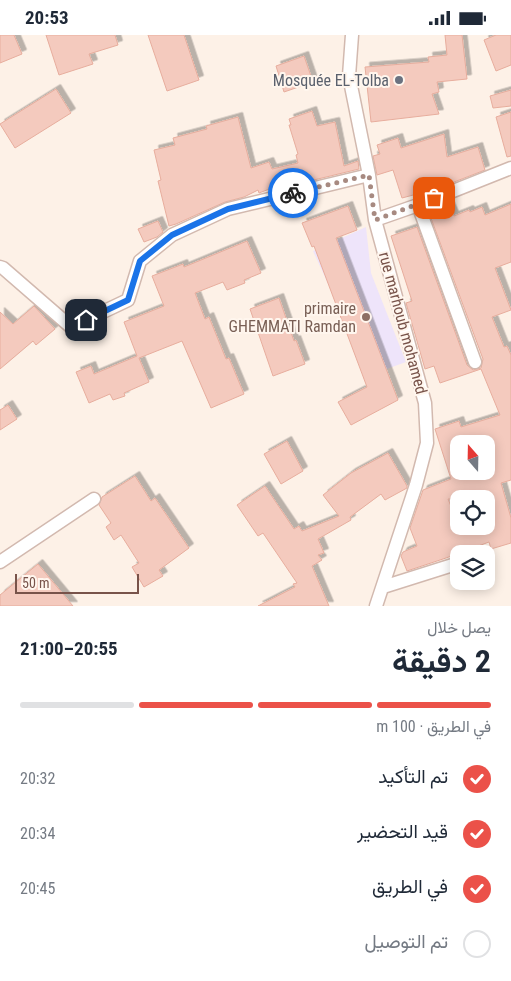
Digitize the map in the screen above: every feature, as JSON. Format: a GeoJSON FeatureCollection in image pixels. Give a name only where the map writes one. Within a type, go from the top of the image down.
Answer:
{"type":"FeatureCollection","features":[{"type":"Feature","properties":{"kind":"street","name":"rue marhoub mohamed"},"geometry":{"type":"LineString","coordinates":[[352,35],[349,76],[369,175],[375,220],[425,403],[426,443],[416,485],[376,606]]}},
{"type":"Feature","properties":{"kind":"street"},"geometry":{"type":"LineString","coordinates":[[375,220],[511,168]]}},
{"type":"Feature","properties":{"kind":"street"},"geometry":{"type":"LineString","coordinates":[[0,267],[71,327],[128,300],[140,261],[172,235],[228,209],[369,175]]}},
{"type":"Feature","properties":{"kind":"street"},"geometry":{"type":"LineString","coordinates":[[418,205],[475,362]]}},
{"type":"Feature","properties":{"kind":"street"},"geometry":{"type":"LineString","coordinates":[[0,562],[94,499]]}},
{"type":"Feature","properties":{"kind":"street"},"geometry":{"type":"LineString","coordinates":[[383,587],[450,566]]}},
{"type":"Feature","properties":{"kind":"shaded area","name":"primaire GHEMMATI Ramdan"},"geometry":{"type":"Polygon","coordinates":[[[366,227],[371,273],[406,362],[370,375],[313,251],[366,227]]]}},
{"type":"Feature","properties":{"kind":"building"},"geometry":{"type":"Polygon","coordinates":[[[0,35],[14,35],[22,54],[0,63],[0,35]]]}},
{"type":"Feature","properties":{"kind":"building"},"geometry":{"type":"Polygon","coordinates":[[[46,35],[115,35],[118,45],[89,54],[93,64],[59,75],[46,35]]]}},
{"type":"Feature","properties":{"kind":"building"},"geometry":{"type":"Polygon","coordinates":[[[148,35],[184,35],[199,80],[167,91],[148,35]]]}},
{"type":"Feature","properties":{"kind":"building","name":"Mosquée EL-Tolba"},"geometry":{"type":"Polygon","coordinates":[[[445,35],[462,35],[467,79],[437,82],[439,92],[432,94],[439,114],[371,122],[365,67],[429,62],[428,57],[447,55],[445,35]]]}},
{"type":"Feature","properties":{"kind":"building"},"geometry":{"type":"Polygon","coordinates":[[[496,35],[511,35],[511,65],[496,71],[484,40],[496,35]]]}},
{"type":"Feature","properties":{"kind":"building"},"geometry":{"type":"Polygon","coordinates":[[[304,56],[313,82],[284,92],[276,66],[304,56]]]}},
{"type":"Feature","properties":{"kind":"building"},"geometry":{"type":"Polygon","coordinates":[[[56,89],[71,113],[15,148],[0,124],[56,89]]]}},
{"type":"Feature","properties":{"kind":"building"},"geometry":{"type":"Polygon","coordinates":[[[511,90],[511,106],[493,108],[490,96],[511,90]]]}},
{"type":"Feature","properties":{"kind":"building"},"geometry":{"type":"Polygon","coordinates":[[[312,111],[317,126],[335,122],[344,166],[358,161],[359,169],[281,188],[280,185],[259,193],[258,190],[169,226],[158,181],[161,180],[154,150],[175,145],[173,138],[207,129],[206,126],[238,117],[251,168],[269,162],[272,169],[298,163],[296,155],[298,154],[289,119],[312,111]]]}},
{"type":"Feature","properties":{"kind":"building"},"geometry":{"type":"Polygon","coordinates":[[[511,112],[511,156],[507,157],[496,117],[511,112]]]}},
{"type":"Feature","properties":{"kind":"building"},"geometry":{"type":"Polygon","coordinates":[[[444,134],[447,157],[478,147],[485,170],[418,196],[417,194],[402,198],[393,170],[377,175],[373,156],[380,154],[377,145],[398,138],[401,148],[444,134]]]}},
{"type":"Feature","properties":{"kind":"building"},"geometry":{"type":"Polygon","coordinates":[[[448,202],[454,216],[482,207],[485,215],[511,204],[511,262],[495,268],[511,310],[492,317],[504,347],[507,346],[511,355],[511,480],[501,483],[511,518],[511,543],[495,548],[495,545],[490,545],[489,542],[481,545],[450,545],[450,557],[407,571],[401,556],[403,552],[417,546],[410,528],[423,490],[450,479],[495,480],[495,435],[450,435],[450,476],[435,429],[459,421],[461,427],[500,415],[481,369],[440,383],[434,366],[425,369],[406,303],[412,301],[391,236],[417,227],[467,365],[473,370],[481,368],[483,359],[428,210],[448,202]]]}},
{"type":"Feature","properties":{"kind":"building"},"geometry":{"type":"Polygon","coordinates":[[[348,206],[357,230],[336,238],[398,400],[351,425],[338,402],[367,387],[314,246],[312,247],[302,223],[348,206]]]}},
{"type":"Feature","properties":{"kind":"building"},"geometry":{"type":"Polygon","coordinates":[[[158,221],[163,232],[157,237],[144,242],[138,229],[158,221]]]}},
{"type":"Feature","properties":{"kind":"building"},"geometry":{"type":"Polygon","coordinates":[[[247,241],[261,273],[244,280],[245,283],[227,290],[223,282],[195,293],[205,319],[209,317],[226,359],[229,358],[244,394],[211,408],[182,341],[139,358],[149,382],[124,393],[125,396],[113,400],[110,394],[89,403],[76,372],[91,366],[94,374],[137,356],[124,322],[164,306],[152,276],[183,264],[184,267],[247,241]]]}},
{"type":"Feature","properties":{"kind":"building"},"geometry":{"type":"Polygon","coordinates":[[[279,298],[294,341],[296,340],[305,364],[273,376],[250,309],[279,298]]]}},
{"type":"Feature","properties":{"kind":"building"},"geometry":{"type":"Polygon","coordinates":[[[34,306],[55,329],[36,345],[33,341],[0,369],[0,312],[13,324],[34,306]]]}},
{"type":"Feature","properties":{"kind":"building"},"geometry":{"type":"Polygon","coordinates":[[[8,405],[17,419],[0,430],[0,410],[8,405]]]}},
{"type":"Feature","properties":{"kind":"building"},"geometry":{"type":"Polygon","coordinates":[[[287,441],[303,471],[281,484],[264,454],[287,441]]]}},
{"type":"Feature","properties":{"kind":"building"},"geometry":{"type":"Polygon","coordinates":[[[388,453],[407,488],[385,500],[381,494],[350,517],[351,520],[318,539],[324,553],[318,555],[322,560],[312,566],[329,606],[258,606],[295,587],[293,584],[297,583],[263,533],[258,536],[237,505],[265,486],[294,529],[299,526],[302,531],[339,516],[323,495],[351,473],[388,453]]]}},
{"type":"Feature","properties":{"kind":"building"},"geometry":{"type":"Polygon","coordinates":[[[135,476],[151,501],[155,498],[189,548],[159,570],[163,576],[144,587],[132,567],[139,563],[121,535],[114,540],[106,527],[111,523],[99,505],[102,497],[135,476]]]}},
{"type":"Feature","properties":{"kind":"building"},"geometry":{"type":"Polygon","coordinates":[[[38,564],[73,606],[0,606],[0,595],[38,564]]]}},
{"type":"Feature","properties":{"kind":"way so far"},"geometry":{"type":"LineString","coordinates":[[293,193],[369,175],[375,220],[434,198]]}},
{"type":"Feature","properties":{"kind":"place","name":"Mosquée EL-Tolba"},"geometry":{"type":"Point","coordinates":[399,80]}},
{"type":"Feature","properties":{"kind":"place","name":"primaire GHEMMATI Ramdan"},"geometry":{"type":"Point","coordinates":[366,317]}},
{"type":"Feature","properties":{"kind":"route"},"geometry":{"type":"LineString","coordinates":[[86,320],[128,300],[140,261],[172,235],[228,209],[293,193]]}}]}
